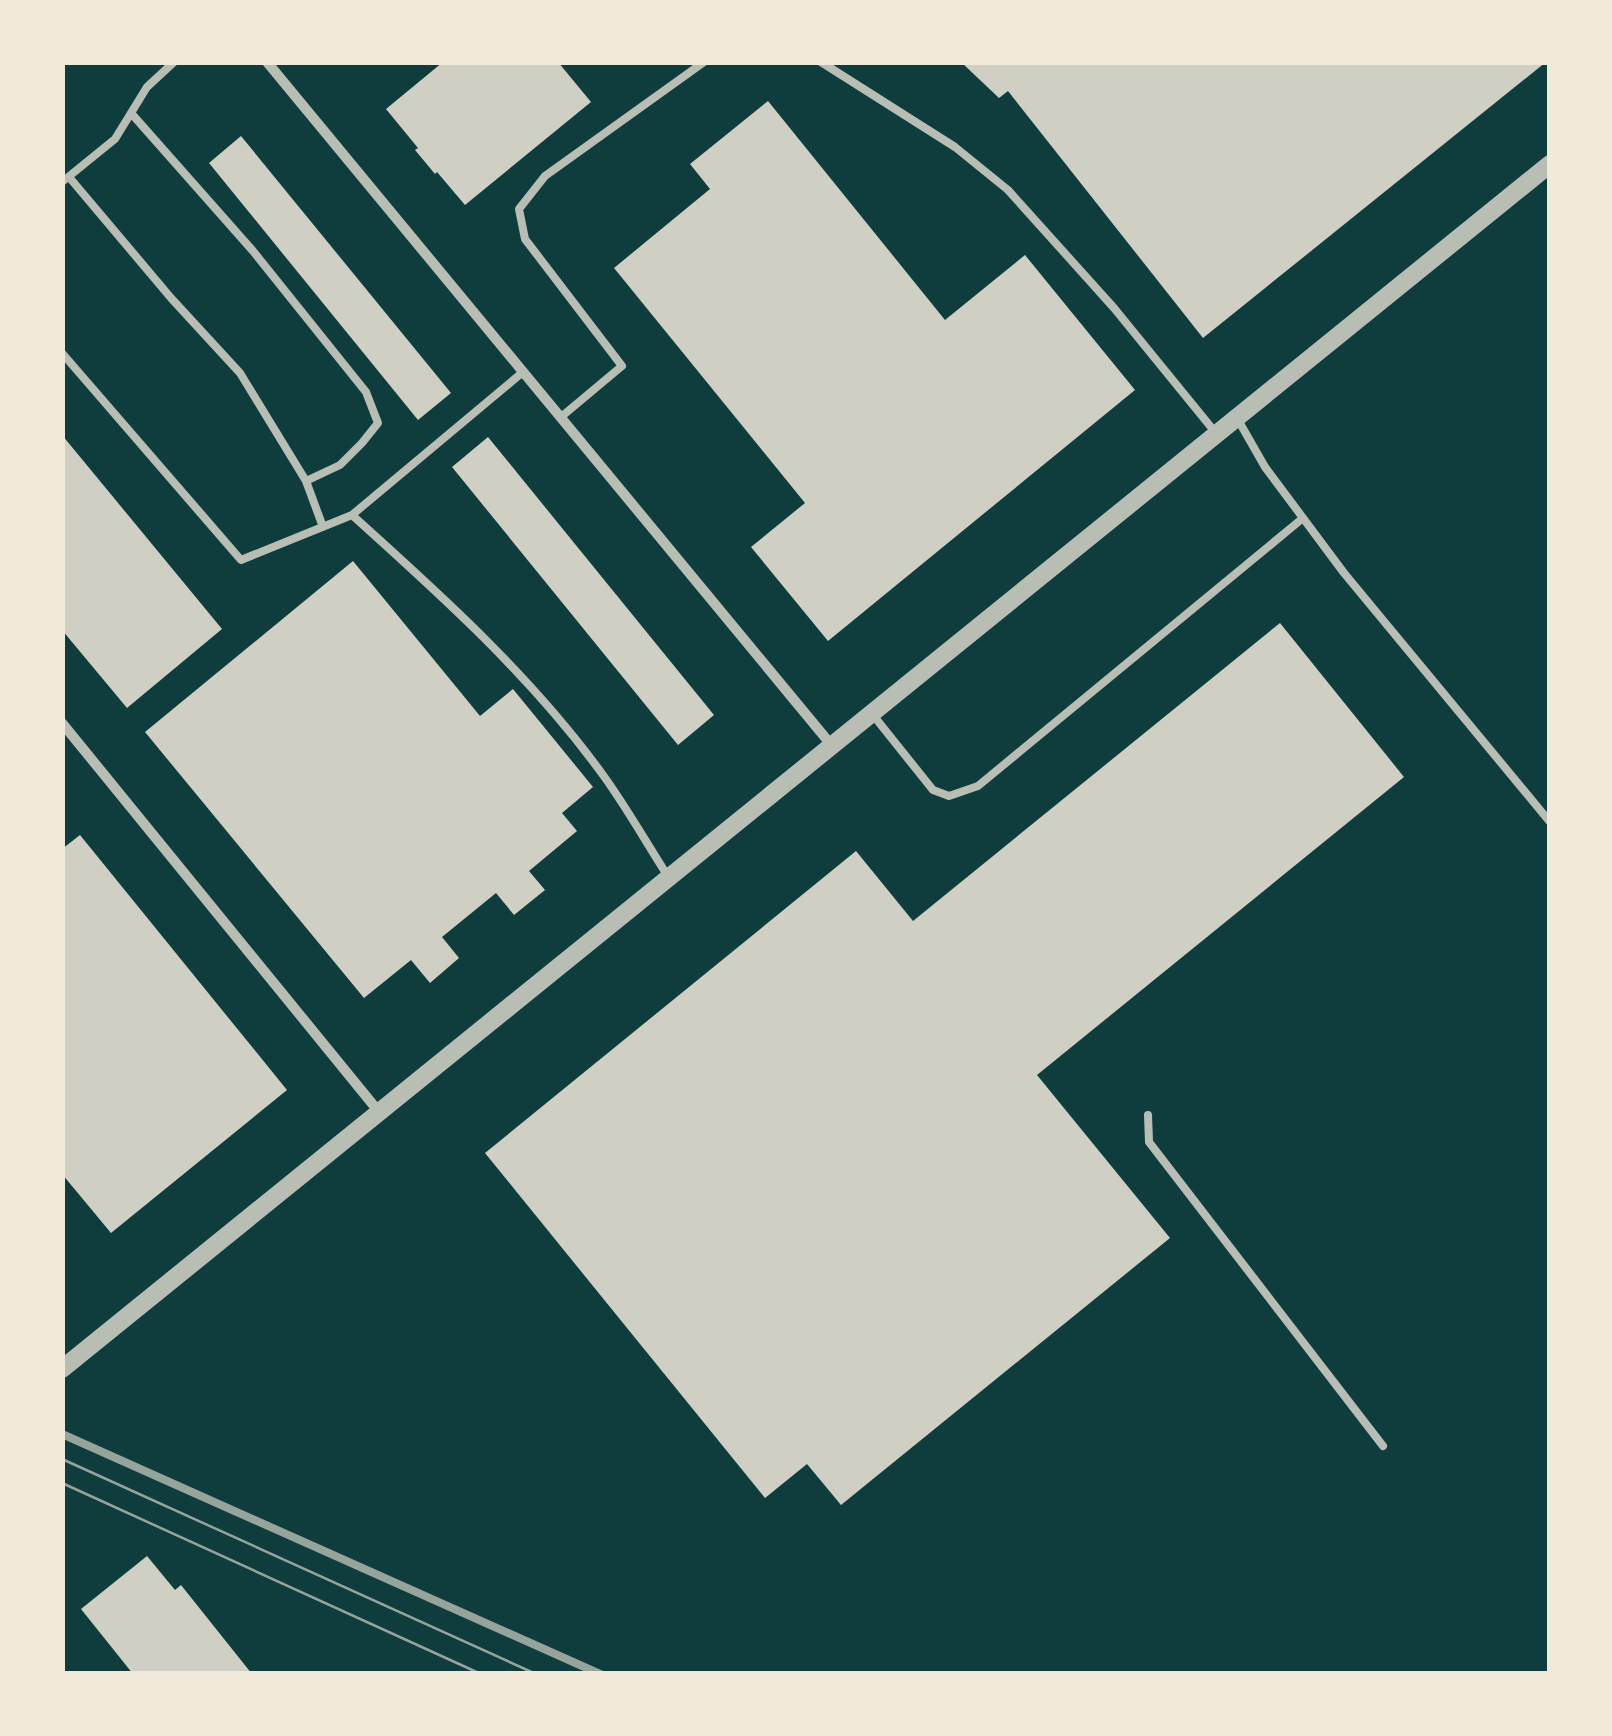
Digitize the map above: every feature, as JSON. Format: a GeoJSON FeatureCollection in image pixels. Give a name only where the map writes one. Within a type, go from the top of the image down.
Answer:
{"type":"FeatureCollection","features":[{"type":"Feature","properties":{"kind":"street"},"geometry":{"type":"LineString","coordinates":[[266,62],[832,747]]}},
{"type":"Feature","properties":{"kind":"street"},"geometry":{"type":"LineString","coordinates":[[62,1370],[1550,164]]}},
{"type":"Feature","properties":{"kind":"street"},"geometry":{"type":"LineString","coordinates":[[62,723],[379,1112]]}},
{"type":"Feature","properties":{"kind":"lane"},"geometry":{"type":"LineString","coordinates":[[174,62],[147,88],[115,139],[66,179],[240,373],[306,480],[323,527]]}},
{"type":"Feature","properties":{"kind":"lane"},"geometry":{"type":"LineString","coordinates":[[561,417],[622,366],[525,239],[519,209],[546,176],[704,62]]}},
{"type":"Feature","properties":{"kind":"lane"},"geometry":{"type":"LineString","coordinates":[[822,62],[955,148],[1008,190],[1114,308],[1217,434]]}},
{"type":"Feature","properties":{"kind":"lane"},"geometry":{"type":"LineString","coordinates":[[131,113],[253,251],[366,392],[378,423],[340,465],[306,480]]}},
{"type":"Feature","properties":{"kind":"lane"},"geometry":{"type":"LineString","coordinates":[[62,353],[241,560],[352,515],[523,372]]}},
{"type":"Feature","properties":{"kind":"lane"},"geometry":{"type":"LineString","coordinates":[[1237,418],[1265,466],[1344,574],[1550,822]]}},
{"type":"Feature","properties":{"kind":"lane"},"geometry":{"type":"LineString","coordinates":[[352,515],[431,586],[521,676],[602,773],[669,878]]}},
{"type":"Feature","properties":{"kind":"lane"},"geometry":{"type":"LineString","coordinates":[[872,714],[932,790],[950,796],[978,786],[1303,518]]}},
{"type":"Feature","properties":{"kind":"lane"},"geometry":{"type":"LineString","coordinates":[[1148,1115],[1149,1142],[1383,1446]]}},
{"type":"Feature","properties":{"kind":"building"},"geometry":{"type":"Polygon","coordinates":[[[443,62],[558,62],[591,102],[465,205],[415,150],[418,148],[386,109],[443,62]]]}},
{"type":"Feature","properties":{"kind":"building"},"geometry":{"type":"Polygon","coordinates":[[[961,62],[1546,62],[1203,338],[1008,91],[999,98],[961,62]]]}},
{"type":"Feature","properties":{"kind":"building"},"geometry":{"type":"Polygon","coordinates":[[[768,101],[945,320],[1025,255],[1135,390],[828,641],[751,547],[805,503],[614,268],[710,189],[690,164],[768,101]]]}},
{"type":"Feature","properties":{"kind":"building"},"geometry":{"type":"Polygon","coordinates":[[[241,136],[451,393],[418,420],[209,163],[241,136]]]}},
{"type":"Feature","properties":{"kind":"building"},"geometry":{"type":"Polygon","coordinates":[[[62,435],[222,629],[127,708],[62,630],[62,435]]]}},
{"type":"Feature","properties":{"kind":"building"},"geometry":{"type":"Polygon","coordinates":[[[488,437],[714,715],[678,745],[452,467],[488,437]]]}},
{"type":"Feature","properties":{"kind":"building"},"geometry":{"type":"Polygon","coordinates":[[[353,561],[480,716],[513,689],[593,787],[562,813],[577,831],[529,871],[545,890],[514,915],[496,893],[442,937],[459,958],[430,983],[411,960],[364,998],[145,732],[353,561]]]}},
{"type":"Feature","properties":{"kind":"building"},"geometry":{"type":"Polygon","coordinates":[[[1280,623],[1404,777],[1037,1075],[1170,1238],[841,1505],[807,1464],[765,1498],[485,1153],[856,851],[913,921],[1280,623]]]}},
{"type":"Feature","properties":{"kind":"building"},"geometry":{"type":"Polygon","coordinates":[[[80,835],[287,1090],[111,1233],[62,1174],[62,849],[80,835]]]}},
{"type":"Feature","properties":{"kind":"building"},"geometry":{"type":"Polygon","coordinates":[[[147,1556],[175,1590],[181,1585],[252,1674],[133,1674],[81,1609],[147,1556]]]}},
{"type":"Feature","properties":{"kind":"tram line"},"geometry":{"type":"LineString","coordinates":[[62,1459],[536,1674]]}},
{"type":"Feature","properties":{"kind":"tram line"},"geometry":{"type":"LineString","coordinates":[[62,1483],[481,1674]]}},
{"type":"Feature","properties":{"kind":"railway"},"geometry":{"type":"LineString","coordinates":[[62,1434],[600,1674]]}}]}
